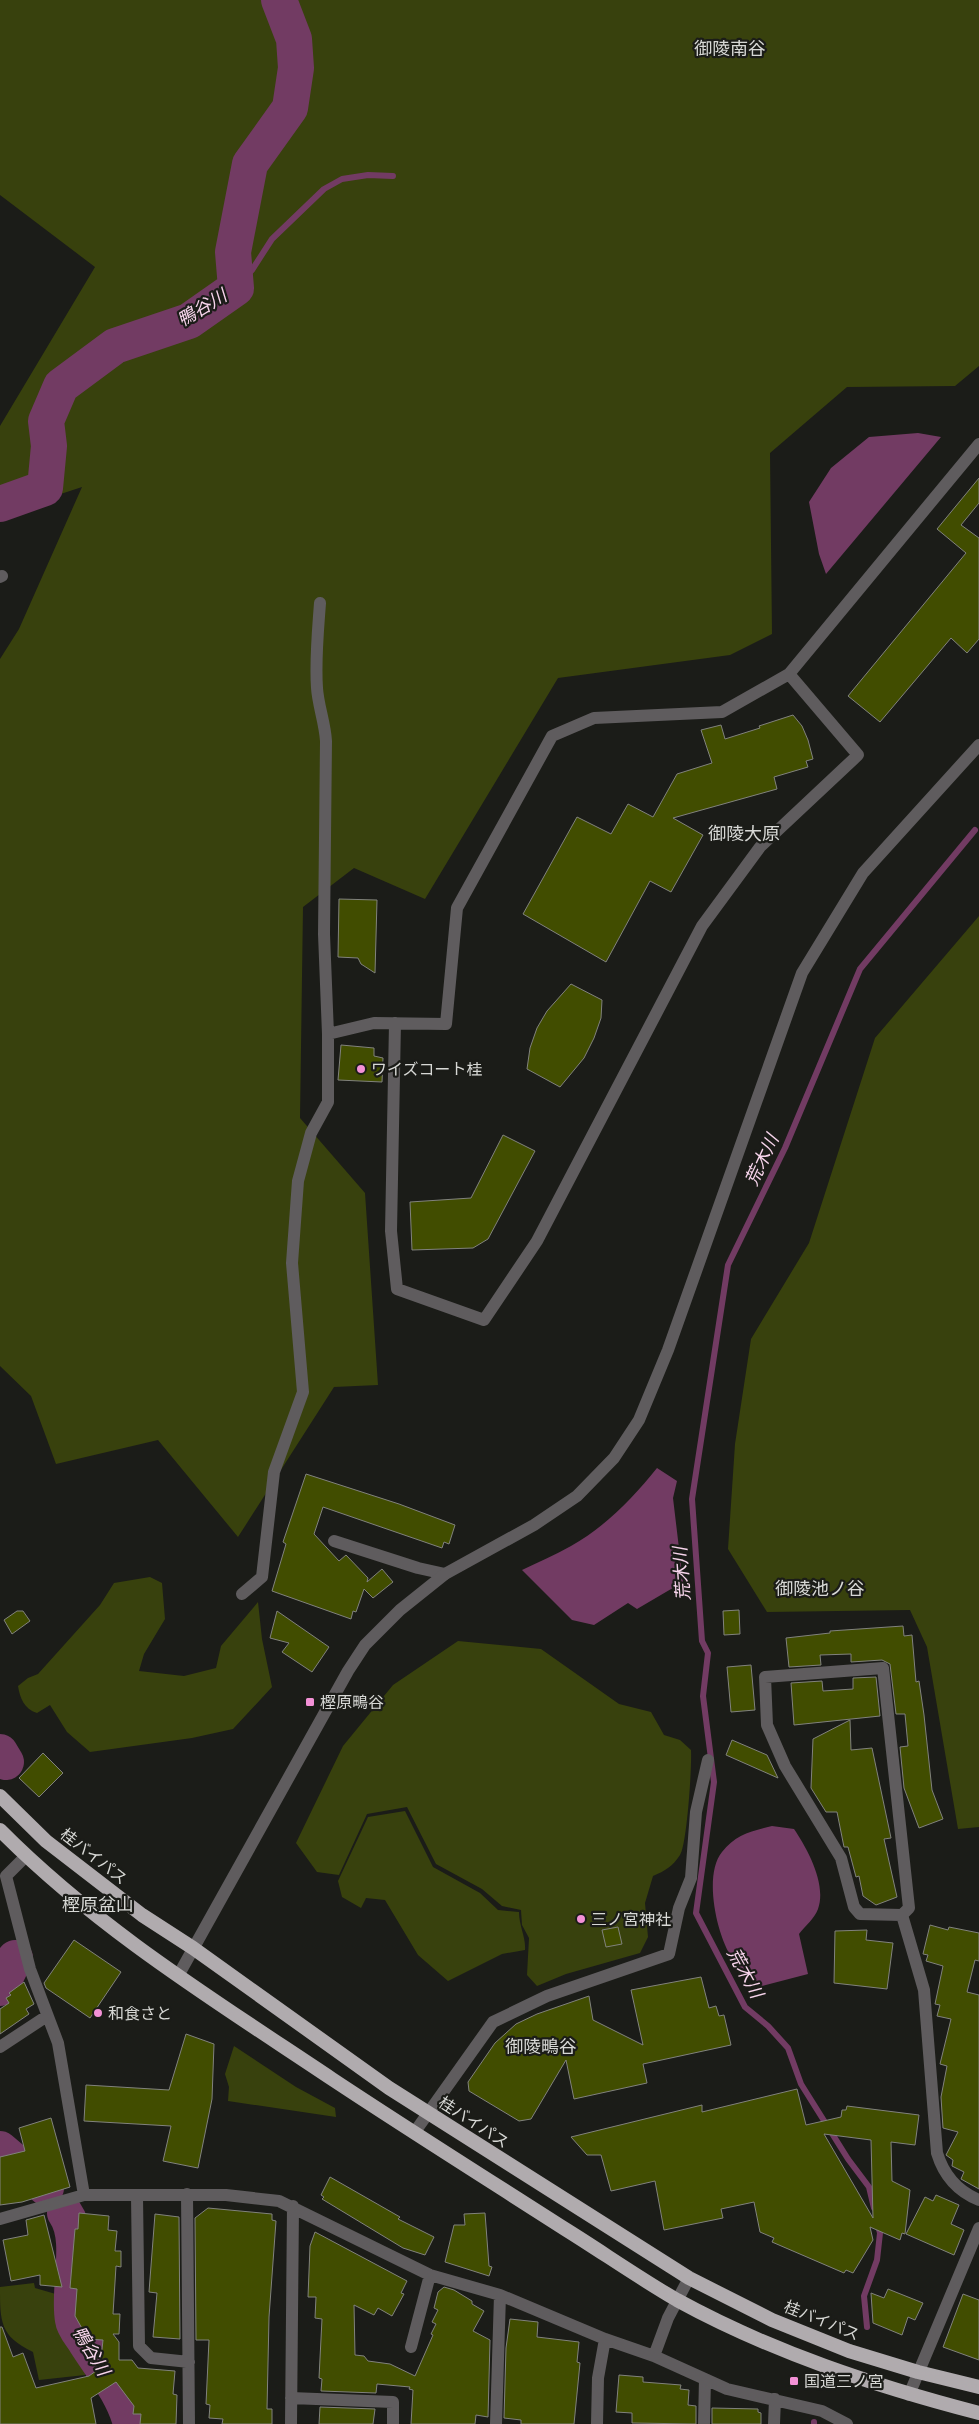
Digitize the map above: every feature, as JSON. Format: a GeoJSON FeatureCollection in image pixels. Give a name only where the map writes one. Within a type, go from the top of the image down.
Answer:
{"type":"FeatureCollection","features":[{"type":"Feature","properties":{"kind":"highway","name":"桂バイパス"},"geometry":{"type":"LineString","coordinates":[[0,1796],[46,1841],[142,1915],[193,1948],[427,2113],[689,2278],[781,2323],[849,2351],[918,2372],[979,2387]]}},
{"type":"Feature","properties":{"kind":"highway"},"geometry":{"type":"LineString","coordinates":[[0,1830],[26,1856],[124,1938],[178,1976],[414,2134],[677,2300],[763,2341],[842,2373],[909,2395],[979,2413]]}},
{"type":"Feature","properties":{"kind":"street"},"geometry":{"type":"LineString","coordinates":[[328,1034],[374,1023],[446,1024],[458,908],[552,736],[594,718],[722,712],[789,674],[979,444]]}},
{"type":"Feature","properties":{"kind":"street"},"geometry":{"type":"LineString","coordinates":[[242,1594],[262,1577],[274,1472],[303,1392],[292,1263],[298,1181],[311,1133],[328,1102],[328,1034],[324,934],[326,741],[324,718],[317,690],[316,669],[320,603]]}},
{"type":"Feature","properties":{"kind":"street"},"geometry":{"type":"LineString","coordinates":[[395,1023],[391,1231],[397,1289],[484,1320],[537,1241],[702,926],[760,847],[858,755],[789,674]]}},
{"type":"Feature","properties":{"kind":"street"},"geometry":{"type":"LineString","coordinates":[[178,1976],[361,1652],[400,1610],[445,1574],[534,1525],[577,1496],[614,1458],[634,1428],[668,1350],[802,973],[863,874],[979,745]]}},
{"type":"Feature","properties":{"kind":"street"},"geometry":{"type":"LineString","coordinates":[[334,1540],[445,1574]]}},
{"type":"Feature","properties":{"kind":"street"},"geometry":{"type":"LineString","coordinates":[[883,1668],[909,1908],[902,1915],[860,1914],[854,1907],[841,1858],[785,1766],[767,1725],[765,1677],[883,1668]]}},
{"type":"Feature","properties":{"kind":"street"},"geometry":{"type":"LineString","coordinates":[[414,2134],[493,2022],[547,1996],[669,1954],[679,1908],[691,1878],[696,1812],[708,1760]]}},
{"type":"Feature","properties":{"kind":"street"},"geometry":{"type":"LineString","coordinates":[[26,1856],[6,1876],[30,1969],[58,2043],[84,2195]]}},
{"type":"Feature","properties":{"kind":"street"},"geometry":{"type":"LineString","coordinates":[[902,1915],[924,1990],[937,2153],[945,2174],[956,2187],[979,2200]]}},
{"type":"Feature","properties":{"kind":"street"},"geometry":{"type":"LineString","coordinates":[[0,2047],[47,2016]]}},
{"type":"Feature","properties":{"kind":"street"},"geometry":{"type":"LineString","coordinates":[[187,2194],[189,2424]]}},
{"type":"Feature","properties":{"kind":"street"},"geometry":{"type":"LineString","coordinates":[[0,2219],[84,2195],[226,2195],[273,2200],[292,2206],[430,2274],[500,2295],[605,2339],[654,2356],[727,2389],[822,2411],[847,2424]]}},
{"type":"Feature","properties":{"kind":"street"},"geometry":{"type":"LineString","coordinates":[[137,2196],[140,2346],[151,2358],[189,2362]]}},
{"type":"Feature","properties":{"kind":"street"},"geometry":{"type":"LineString","coordinates":[[291,2424],[292,2206]]}},
{"type":"Feature","properties":{"kind":"street"},"geometry":{"type":"LineString","coordinates":[[909,2395],[979,2228]]}},
{"type":"Feature","properties":{"kind":"street"},"geometry":{"type":"LineString","coordinates":[[411,2347],[430,2274]]}},
{"type":"Feature","properties":{"kind":"street"},"geometry":{"type":"LineString","coordinates":[[654,2356],[677,2300],[689,2278]]}},
{"type":"Feature","properties":{"kind":"street"},"geometry":{"type":"LineString","coordinates":[[496,2424],[500,2295]]}},
{"type":"Feature","properties":{"kind":"street"},"geometry":{"type":"LineString","coordinates":[[597,2424],[598,2378],[605,2339]]}},
{"type":"Feature","properties":{"kind":"street"},"geometry":{"type":"LineString","coordinates":[[704,2424],[705,2379]]}},
{"type":"Feature","properties":{"kind":"street"},"geometry":{"type":"LineString","coordinates":[[291,2398],[393,2402],[393,2424]]}},
{"type":"Feature","properties":{"kind":"street"},"geometry":{"type":"LineString","coordinates":[[774,2424],[775,2399]]}},
{"type":"Feature","properties":{"kind":"green space"},"geometry":{"type":"Polygon","coordinates":[[[0,0],[979,0],[979,366],[955,386],[847,387],[770,453],[772,634],[730,655],[558,678],[425,899],[354,868],[303,907],[300,1118],[365,1193],[378,1385],[334,1387],[238,1537],[158,1440],[56,1464],[31,1396],[0,1366],[0,659],[19,629],[82,487],[0,514],[0,426],[95,267],[0,195],[0,0]]]}},
{"type":"Feature","properties":{"kind":"green space"},"geometry":{"type":"Polygon","coordinates":[[[979,916],[979,1827],[958,1829],[927,1647],[910,1610],[767,1612],[728,1549],[735,1444],[751,1339],[809,1243],[875,1038],[979,916]]]}},
{"type":"Feature","properties":{"kind":"green space"},"geometry":{"type":"Polygon","coordinates":[[[150,1577],[162,1583],[165,1619],[144,1654],[139,1671],[184,1676],[216,1668],[221,1646],[258,1602],[262,1639],[272,1687],[233,1729],[192,1738],[90,1752],[67,1732],[50,1705],[37,1713],[29,1709],[21,1699],[18,1686],[28,1678],[38,1674],[100,1605],[114,1583],[150,1577]]]}},
{"type":"Feature","properties":{"kind":"green space"},"geometry":{"type":"Polygon","coordinates":[[[458,1641],[541,1649],[619,1704],[651,1712],[664,1735],[680,1740],[691,1750],[689,1805],[683,1848],[672,1865],[653,1876],[645,1903],[648,1937],[640,1953],[566,1974],[537,1986],[527,1975],[529,1938],[522,1925],[521,1910],[502,1906],[482,1889],[436,1864],[407,1807],[367,1814],[339,1875],[317,1872],[296,1843],[343,1746],[393,1685],[458,1641]]]}},
{"type":"Feature","properties":{"kind":"green space"},"geometry":{"type":"Polygon","coordinates":[[[405,1811],[433,1867],[480,1893],[498,1910],[519,1912],[525,1950],[502,1954],[448,1981],[418,1955],[385,1900],[366,1898],[361,1908],[342,1897],[338,1881],[368,1817],[405,1811]]]}},
{"type":"Feature","properties":{"kind":"green space"},"geometry":{"type":"Polygon","coordinates":[[[234,2046],[296,2087],[335,2108],[336,2117],[228,2101],[229,2087],[225,2074],[234,2046]]]}},
{"type":"Feature","properties":{"kind":"green space"},"geometry":{"type":"Polygon","coordinates":[[[34,2283],[35,2288],[66,2297],[68,2326],[92,2362],[85,2375],[39,2380],[33,2352],[14,2340],[4,2327],[0,2287],[34,2283]]]}},
{"type":"Feature","properties":{"kind":"water"},"geometry":{"type":"Polygon","coordinates":[[[918,433],[941,437],[826,574],[819,554],[809,502],[831,468],[869,437],[918,433]]]}},
{"type":"Feature","properties":{"kind":"water"},"geometry":{"type":"Polygon","coordinates":[[[657,1468],[677,1481],[673,1498],[683,1582],[637,1609],[628,1603],[594,1625],[572,1620],[522,1570],[571,1546],[607,1521],[628,1501],[657,1468]]]}},
{"type":"Feature","properties":{"kind":"water"},"geometry":{"type":"Polygon","coordinates":[[[772,1826],[794,1829],[810,1856],[818,1878],[820,1899],[815,1916],[799,1934],[808,1974],[758,1987],[738,1966],[726,1948],[714,1905],[713,1875],[716,1862],[732,1841],[750,1832],[772,1826]]]}},
{"type":"Feature","properties":{"kind":"building"},"geometry":{"type":"Polygon","coordinates":[[[979,478],[979,503],[961,525],[979,538],[979,639],[967,653],[951,638],[880,722],[848,696],[966,553],[937,529],[979,478]]]}},
{"type":"Feature","properties":{"kind":"building"},"geometry":{"type":"Polygon","coordinates":[[[793,715],[802,726],[808,740],[813,759],[806,761],[808,767],[774,777],[777,789],[673,818],[703,835],[671,892],[650,881],[606,962],[523,914],[577,817],[611,834],[628,804],[653,817],[677,774],[712,763],[701,730],[721,725],[725,739],[793,715]]]}},
{"type":"Feature","properties":{"kind":"building"},"geometry":{"type":"Polygon","coordinates":[[[339,899],[377,900],[375,973],[361,964],[358,958],[338,957],[339,899]]]}},
{"type":"Feature","properties":{"kind":"building"},"geometry":{"type":"Polygon","coordinates":[[[571,984],[602,1000],[601,1018],[584,1058],[560,1087],[527,1069],[530,1048],[537,1028],[547,1011],[571,984]]]}},
{"type":"Feature","properties":{"kind":"building","name":"ワイズコート桂"},"geometry":{"type":"Polygon","coordinates":[[[341,1045],[374,1048],[374,1056],[383,1058],[382,1082],[338,1080],[341,1045]]]}},
{"type":"Feature","properties":{"kind":"building"},"geometry":{"type":"Polygon","coordinates":[[[503,1135],[535,1151],[488,1239],[473,1248],[412,1250],[410,1202],[471,1198],[503,1135]]]}},
{"type":"Feature","properties":{"kind":"building"},"geometry":{"type":"Polygon","coordinates":[[[306,1474],[399,1504],[455,1525],[449,1544],[444,1542],[442,1548],[323,1507],[314,1534],[339,1561],[346,1555],[368,1578],[367,1582],[382,1569],[393,1582],[373,1598],[364,1589],[356,1612],[353,1611],[351,1619],[272,1591],[286,1544],[283,1542],[306,1474]]]}},
{"type":"Feature","properties":{"kind":"building"},"geometry":{"type":"Polygon","coordinates":[[[739,1610],[740,1634],[724,1635],[723,1611],[739,1610]]]}},
{"type":"Feature","properties":{"kind":"building"},"geometry":{"type":"Polygon","coordinates":[[[17,1611],[23,1611],[30,1621],[12,1634],[4,1620],[17,1611]]]}},
{"type":"Feature","properties":{"kind":"building"},"geometry":{"type":"Polygon","coordinates":[[[277,1611],[329,1647],[312,1672],[282,1652],[289,1643],[270,1638],[277,1611]]]}},
{"type":"Feature","properties":{"kind":"building"},"geometry":{"type":"Polygon","coordinates":[[[903,1626],[904,1636],[912,1635],[916,1682],[919,1681],[932,1790],[943,1819],[919,1828],[904,1788],[900,1747],[908,1746],[905,1714],[896,1714],[890,1664],[882,1660],[851,1662],[851,1654],[820,1655],[821,1665],[789,1667],[786,1638],[830,1633],[830,1631],[903,1626]]]}},
{"type":"Feature","properties":{"kind":"building"},"geometry":{"type":"Polygon","coordinates":[[[751,1665],[755,1710],[731,1712],[727,1667],[751,1665]]]}},
{"type":"Feature","properties":{"kind":"building"},"geometry":{"type":"Polygon","coordinates":[[[876,1677],[880,1716],[794,1725],[791,1683],[822,1681],[823,1691],[853,1689],[853,1678],[876,1677]]]}},
{"type":"Feature","properties":{"kind":"building"},"geometry":{"type":"Polygon","coordinates":[[[850,1720],[851,1750],[872,1748],[891,1838],[884,1839],[897,1897],[876,1905],[863,1896],[859,1876],[856,1877],[848,1847],[844,1847],[837,1812],[826,1812],[811,1788],[813,1739],[850,1720]]]}},
{"type":"Feature","properties":{"kind":"building"},"geometry":{"type":"Polygon","coordinates":[[[732,1740],[767,1755],[778,1778],[726,1755],[732,1740]]]}},
{"type":"Feature","properties":{"kind":"building"},"geometry":{"type":"Polygon","coordinates":[[[43,1753],[63,1773],[39,1797],[19,1778],[43,1753]]]}},
{"type":"Feature","properties":{"kind":"building"},"geometry":{"type":"Polygon","coordinates":[[[930,1925],[948,1930],[949,1927],[979,1933],[979,1961],[975,1960],[967,1992],[979,1995],[979,2189],[961,2179],[964,2172],[952,2166],[953,2160],[946,2155],[958,2132],[943,2128],[941,2097],[947,2066],[940,2064],[951,2019],[937,2016],[940,2005],[935,2004],[943,1966],[926,1961],[928,1955],[923,1954],[930,1925]]]}},
{"type":"Feature","properties":{"kind":"building"},"geometry":{"type":"Polygon","coordinates":[[[618,1927],[622,1944],[606,1947],[602,1930],[618,1927]]]}},
{"type":"Feature","properties":{"kind":"building"},"geometry":{"type":"Polygon","coordinates":[[[867,1930],[866,1940],[893,1943],[887,1989],[834,1983],[835,1931],[867,1930]]]}},
{"type":"Feature","properties":{"kind":"building"},"geometry":{"type":"Polygon","coordinates":[[[74,1940],[121,1972],[90,2018],[46,1988],[44,1983],[74,1940]]]}},
{"type":"Feature","properties":{"kind":"building"},"geometry":{"type":"Polygon","coordinates":[[[701,1977],[709,2008],[716,2006],[719,2016],[724,2015],[731,2045],[643,2064],[647,2083],[574,2099],[566,2060],[531,2119],[519,2121],[469,2091],[468,2082],[495,2043],[516,2024],[537,2014],[589,1996],[593,2020],[643,2045],[631,1990],[701,1977]]]}},
{"type":"Feature","properties":{"kind":"building"},"geometry":{"type":"Polygon","coordinates":[[[24,1982],[34,2004],[26,2009],[29,2014],[0,2034],[0,2009],[9,2003],[6,1998],[11,1995],[9,1993],[24,1982]]]}},
{"type":"Feature","properties":{"kind":"building"},"geometry":{"type":"Polygon","coordinates":[[[186,2034],[214,2044],[212,2099],[198,2168],[163,2161],[171,2126],[84,2121],[86,2085],[169,2090],[186,2034]]]}},
{"type":"Feature","properties":{"kind":"building"},"geometry":{"type":"Polygon","coordinates":[[[797,2089],[806,2125],[841,2117],[842,2110],[846,2110],[847,2106],[919,2115],[915,2145],[891,2142],[892,2181],[910,2190],[905,2234],[902,2233],[900,2240],[870,2227],[873,2240],[853,2273],[846,2270],[844,2273],[772,2242],[774,2238],[760,2232],[754,2202],[721,2209],[723,2218],[664,2230],[655,2181],[611,2191],[601,2155],[587,2155],[571,2137],[702,2105],[702,2112],[797,2089]],[[824,2134],[873,2218],[871,2140],[824,2134]]]}},
{"type":"Feature","properties":{"kind":"building"},"geometry":{"type":"Polygon","coordinates":[[[51,2118],[70,2187],[22,2202],[0,2205],[0,2157],[25,2151],[19,2128],[51,2118]]]}},
{"type":"Feature","properties":{"kind":"building"},"geometry":{"type":"Polygon","coordinates":[[[330,2177],[400,2217],[398,2219],[434,2237],[425,2255],[403,2248],[322,2199],[324,2197],[321,2195],[330,2177]]]}},
{"type":"Feature","properties":{"kind":"building"},"geometry":{"type":"Polygon","coordinates":[[[936,2195],[959,2205],[951,2224],[964,2230],[954,2255],[906,2234],[925,2197],[933,2201],[936,2195]]]}},
{"type":"Feature","properties":{"kind":"building"},"geometry":{"type":"Polygon","coordinates":[[[208,2208],[272,2214],[272,2220],[276,2221],[269,2317],[267,2409],[272,2409],[272,2424],[222,2424],[223,2419],[209,2418],[210,2405],[206,2404],[209,2340],[196,2340],[195,2218],[208,2208]]]}},
{"type":"Feature","properties":{"kind":"building"},"geometry":{"type":"Polygon","coordinates":[[[79,2213],[109,2216],[108,2230],[117,2231],[115,2251],[121,2251],[121,2267],[116,2266],[113,2314],[120,2314],[119,2334],[113,2334],[119,2342],[119,2360],[132,2360],[138,2368],[175,2371],[173,2394],[177,2395],[176,2424],[140,2424],[141,2414],[133,2414],[134,2406],[116,2382],[91,2398],[96,2424],[0,2424],[0,2327],[2,2327],[13,2357],[23,2353],[36,2388],[89,2376],[100,2368],[103,2340],[88,2339],[75,2316],[77,2289],[70,2288],[75,2229],[78,2229],[79,2213]]]}},
{"type":"Feature","properties":{"kind":"building"},"geometry":{"type":"Polygon","coordinates":[[[485,2213],[489,2266],[492,2267],[489,2276],[445,2262],[454,2225],[465,2225],[464,2214],[485,2213]]]}},
{"type":"Feature","properties":{"kind":"building"},"geometry":{"type":"Polygon","coordinates":[[[155,2214],[179,2217],[180,2339],[153,2337],[157,2293],[149,2292],[155,2214]]]}},
{"type":"Feature","properties":{"kind":"building"},"geometry":{"type":"Polygon","coordinates":[[[44,2215],[62,2287],[40,2285],[40,2275],[11,2281],[3,2240],[28,2235],[26,2220],[44,2215]]]}},
{"type":"Feature","properties":{"kind":"building"},"geometry":{"type":"Polygon","coordinates":[[[315,2232],[407,2281],[401,2293],[404,2294],[392,2316],[378,2308],[374,2315],[354,2305],[355,2355],[364,2356],[368,2361],[390,2364],[415,2376],[433,2335],[431,2334],[436,2324],[432,2322],[438,2310],[434,2308],[438,2292],[444,2287],[454,2290],[484,2311],[473,2331],[490,2340],[488,2417],[476,2415],[475,2424],[411,2424],[413,2390],[409,2389],[410,2387],[377,2384],[376,2393],[321,2391],[322,2379],[319,2378],[322,2319],[315,2318],[316,2297],[308,2297],[310,2246],[315,2232]]]}},
{"type":"Feature","properties":{"kind":"building"},"geometry":{"type":"Polygon","coordinates":[[[888,2289],[923,2303],[915,2320],[908,2317],[902,2335],[873,2323],[871,2293],[884,2298],[888,2289]]]}},
{"type":"Feature","properties":{"kind":"building"},"geometry":{"type":"Polygon","coordinates":[[[963,2294],[979,2300],[979,2360],[943,2347],[963,2294]]]}},
{"type":"Feature","properties":{"kind":"building"},"geometry":{"type":"Polygon","coordinates":[[[510,2319],[538,2322],[537,2337],[579,2342],[577,2362],[580,2363],[574,2424],[521,2424],[521,2420],[504,2418],[506,2348],[510,2319]]]}},
{"type":"Feature","properties":{"kind":"building"},"geometry":{"type":"Polygon","coordinates":[[[619,2375],[643,2377],[643,2382],[681,2385],[680,2389],[689,2390],[688,2405],[696,2406],[696,2424],[632,2423],[632,2413],[616,2412],[619,2375]]]}},
{"type":"Feature","properties":{"kind":"building"},"geometry":{"type":"Polygon","coordinates":[[[320,2407],[375,2409],[373,2424],[319,2424],[320,2407]]]}},
{"type":"Feature","properties":{"kind":"building"},"geometry":{"type":"Polygon","coordinates":[[[712,2408],[758,2409],[758,2412],[761,2413],[761,2424],[712,2424],[712,2408]]]}},
{"type":"Feature","properties":{"kind":"waterway","name":"鴨谷川"},"geometry":{"type":"LineString","coordinates":[[0,504],[45,488],[49,446],[46,421],[61,386],[115,346],[189,321],[236,288],[233,252],[250,164],[290,108],[296,68],[294,39],[279,0]]}},
{"type":"Feature","properties":{"kind":"waterway"},"geometry":{"type":"LineString","coordinates":[[236,288],[252,270],[272,239],[324,189],[342,179],[368,175],[393,176]]}},
{"type":"Feature","properties":{"kind":"waterway","name":"荒木川"},"geometry":{"type":"LineString","coordinates":[[874,2208],[869,2187],[848,2159],[801,2084],[788,2048],[768,2026],[745,2007],[696,1913],[714,1782],[703,1696],[708,1653],[702,1641],[692,1499],[728,1265],[785,1148],[860,969],[975,830]]}},
{"type":"Feature","properties":{"kind":"waterway","name":"鴨谷川"},"geometry":{"type":"LineString","coordinates":[[0,1752],[6,1762]]}},
{"type":"Feature","properties":{"kind":"waterway","name":"鴨谷川"},"geometry":{"type":"LineString","coordinates":[[0,1988],[15,1958]]}},
{"type":"Feature","properties":{"kind":"waterway","name":"鴨谷川"},"geometry":{"type":"LineString","coordinates":[[0,2149],[46,2188]]}},
{"type":"Feature","properties":{"kind":"waterway","name":"鴨谷川"},"geometry":{"type":"LineString","coordinates":[[65,2213],[71,2224],[73,2237],[72,2308],[74,2323],[76,2329],[118,2392],[131,2424]]}},
{"type":"Feature","properties":{"kind":"waterway","name":"荒木川"},"geometry":{"type":"LineString","coordinates":[[867,2327],[864,2296],[877,2260],[880,2233],[878,2225]]}},
{"type":"Feature","properties":{"kind":"place","name":"ワイズコート桂"},"geometry":{"type":"Point","coordinates":[361,1069]}},
{"type":"Feature","properties":{"kind":"place","name":"樫原鴫谷"},"geometry":{"type":"Point","coordinates":[310,1702]}},
{"type":"Feature","properties":{"kind":"place","name":"三ノ宮神社"},"geometry":{"type":"Point","coordinates":[581,1919]}},
{"type":"Feature","properties":{"kind":"place","name":"和食さと"},"geometry":{"type":"Point","coordinates":[98,2013]}},
{"type":"Feature","properties":{"kind":"place","name":"国道三ノ宮"},"geometry":{"type":"Point","coordinates":[794,2381]}},
{"type":"Feature","properties":{"kind":"district","name":"御陵南谷"},"geometry":{"type":"Point","coordinates":[730,49]}},
{"type":"Feature","properties":{"kind":"district","name":"御陵大原"},"geometry":{"type":"Point","coordinates":[744,834]}},
{"type":"Feature","properties":{"kind":"district","name":"御陵池ノ谷"},"geometry":{"type":"Point","coordinates":[820,1589]}},
{"type":"Feature","properties":{"kind":"district","name":"樫原盆山"},"geometry":{"type":"Point","coordinates":[98,1905]}},
{"type":"Feature","properties":{"kind":"district","name":"御陵鴫谷"},"geometry":{"type":"Point","coordinates":[541,2047]}}]}
